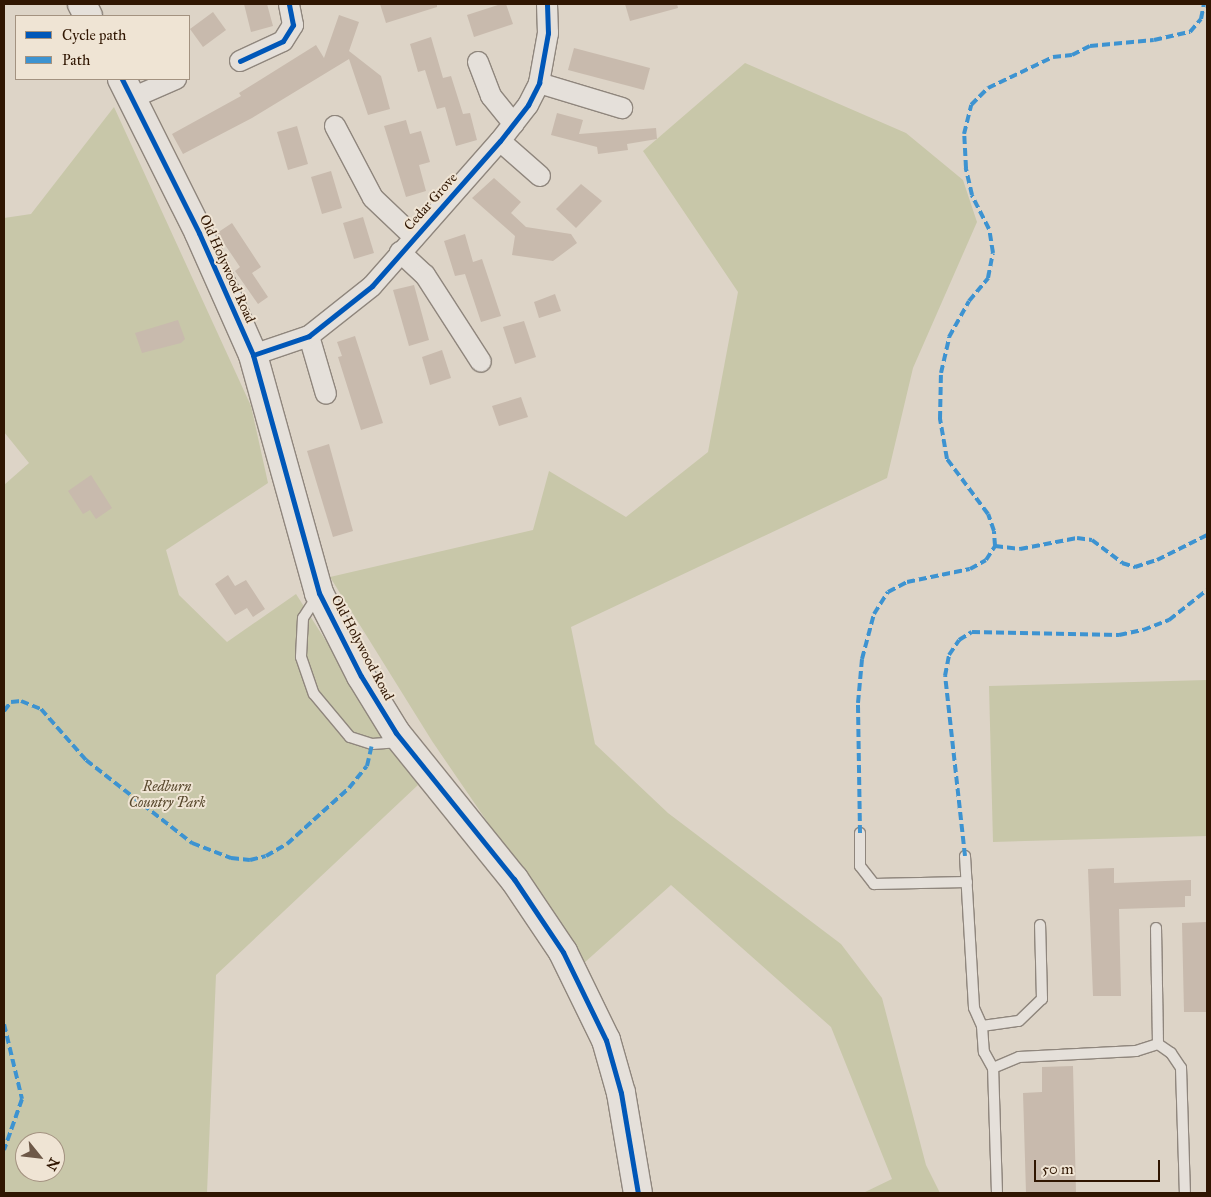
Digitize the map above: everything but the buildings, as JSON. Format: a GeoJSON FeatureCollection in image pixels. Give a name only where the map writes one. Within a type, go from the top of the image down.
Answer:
{"type":"FeatureCollection","features":[{"type":"Feature","properties":{"kind":"street"},"geometry":{"type":"LineString","coordinates":[[240,61],[283,41],[293,25],[288,4]]}},
{"type":"Feature","properties":{"kind":"street","name":"Cedar Grove"},"geometry":{"type":"LineString","coordinates":[[253,354],[309,336],[372,286],[400,252],[500,141],[514,124],[539,83],[548,33],[546,4]]}},
{"type":"Feature","properties":{"kind":"street"},"geometry":{"type":"LineString","coordinates":[[478,62],[491,96],[514,124]]}},
{"type":"Feature","properties":{"kind":"street"},"geometry":{"type":"LineString","coordinates":[[127,88],[171,80]]}},
{"type":"Feature","properties":{"kind":"street"},"geometry":{"type":"LineString","coordinates":[[539,83],[622,108]]}},
{"type":"Feature","properties":{"kind":"street","name":"Old Holywood Road"},"geometry":{"type":"LineString","coordinates":[[127,88],[199,233],[253,354],[319,593],[361,676],[404,742],[514,879],[563,952],[585,993],[606,1040],[621,1093],[638,1193]]}},
{"type":"Feature","properties":{"kind":"street","name":"Cedar Grove"},"geometry":{"type":"LineString","coordinates":[[335,126],[373,198],[414,237]]}},
{"type":"Feature","properties":{"kind":"street"},"geometry":{"type":"LineString","coordinates":[[500,141],[540,176]]}},
{"type":"Feature","properties":{"kind":"street"},"geometry":{"type":"LineString","coordinates":[[400,252],[425,275],[481,362]]}},
{"type":"Feature","properties":{"kind":"street"},"geometry":{"type":"LineString","coordinates":[[309,336],[326,394]]}},
{"type":"Feature","properties":{"kind":"lane"},"geometry":{"type":"LineString","coordinates":[[319,593],[302,618],[300,657],[314,694],[350,737],[372,744],[404,742]]}},
{"type":"Feature","properties":{"kind":"lane"},"geometry":{"type":"LineString","coordinates":[[860,833],[860,866],[874,884],[967,882]]}},
{"type":"Feature","properties":{"kind":"lane"},"geometry":{"type":"LineString","coordinates":[[965,856],[974,1008],[982,1026],[984,1052],[993,1068],[997,1193]]}},
{"type":"Feature","properties":{"kind":"lane"},"geometry":{"type":"LineString","coordinates":[[982,1026],[1019,1021],[1042,999],[1040,925]]}},
{"type":"Feature","properties":{"kind":"lane"},"geometry":{"type":"LineString","coordinates":[[1156,928],[1158,1044]]}},
{"type":"Feature","properties":{"kind":"lane"},"geometry":{"type":"LineString","coordinates":[[993,1068],[1019,1057],[1136,1051],[1158,1044]]}},
{"type":"Feature","properties":{"kind":"lane"},"geometry":{"type":"LineString","coordinates":[[1158,1044],[1171,1053],[1181,1068],[1186,1193]]}},
{"type":"Feature","properties":{"kind":"green space"},"geometry":{"type":"Polygon","coordinates":[[[745,63],[906,133],[963,180],[977,222],[913,368],[887,478],[571,627],[595,744],[668,813],[841,944],[882,998],[926,1165],[940,1193],[863,1193],[892,1179],[831,1027],[671,885],[584,963],[432,741],[330,577],[533,530],[549,471],[626,517],[708,452],[738,292],[643,151],[745,63]]]}},
{"type":"Feature","properties":{"kind":"green space","name":"Redburn Country Park"},"geometry":{"type":"Polygon","coordinates":[[[114,107],[251,406],[268,483],[166,550],[179,595],[227,642],[296,594],[418,785],[216,975],[207,1193],[4,1193],[4,485],[29,463],[4,432],[4,218],[31,214],[114,107]]]}},
{"type":"Feature","properties":{"kind":"green space"},"geometry":{"type":"Polygon","coordinates":[[[1207,680],[1207,836],[993,842],[989,686],[1207,680]]]}},
{"type":"Feature","properties":{"kind":"marked path"},"geometry":{"type":"LineString","coordinates":[[860,833],[858,703],[862,659],[874,614],[888,592],[907,582],[970,569],[986,560],[995,546],[994,531],[988,514],[947,459],[940,419],[941,373],[949,337],[969,301],[988,278],[993,253],[989,229],[972,195],[966,168],[964,134],[971,105],[988,88],[1053,57],[1072,55],[1090,46],[1154,40],[1190,32],[1201,19],[1204,4]]}},
{"type":"Feature","properties":{"kind":"marked path"},"geometry":{"type":"LineString","coordinates":[[995,546],[1020,549],[1077,538],[1092,540],[1122,563],[1135,567],[1157,560],[1207,535]]}},
{"type":"Feature","properties":{"kind":"marked path"},"geometry":{"type":"LineString","coordinates":[[965,856],[945,676],[949,655],[959,640],[972,632],[1119,635],[1143,630],[1169,620],[1207,590]]}},
{"type":"Feature","properties":{"kind":"marked path"},"geometry":{"type":"LineString","coordinates":[[4,711],[11,702],[21,701],[41,709],[86,760],[192,843],[231,858],[250,860],[266,856],[287,844],[349,788],[367,766],[372,744]]}},
{"type":"Feature","properties":{"kind":"marked path"},"geometry":{"type":"LineString","coordinates":[[4,1024],[22,1099],[4,1150]]}},
{"type":"Feature","properties":{"kind":"cycle path"},"geometry":{"type":"LineString","coordinates":[[240,61],[283,41],[293,25],[289,4]]}},
{"type":"Feature","properties":{"kind":"cycle path"},"geometry":{"type":"LineString","coordinates":[[253,355],[309,336],[372,286],[500,141],[528,105],[539,83],[548,33],[547,4]]}},
{"type":"Feature","properties":{"kind":"cycle path"},"geometry":{"type":"LineString","coordinates":[[122,80],[199,233],[253,355],[319,593],[361,676],[396,733],[514,879],[563,952],[606,1040],[621,1093],[638,1193]]}}]}
